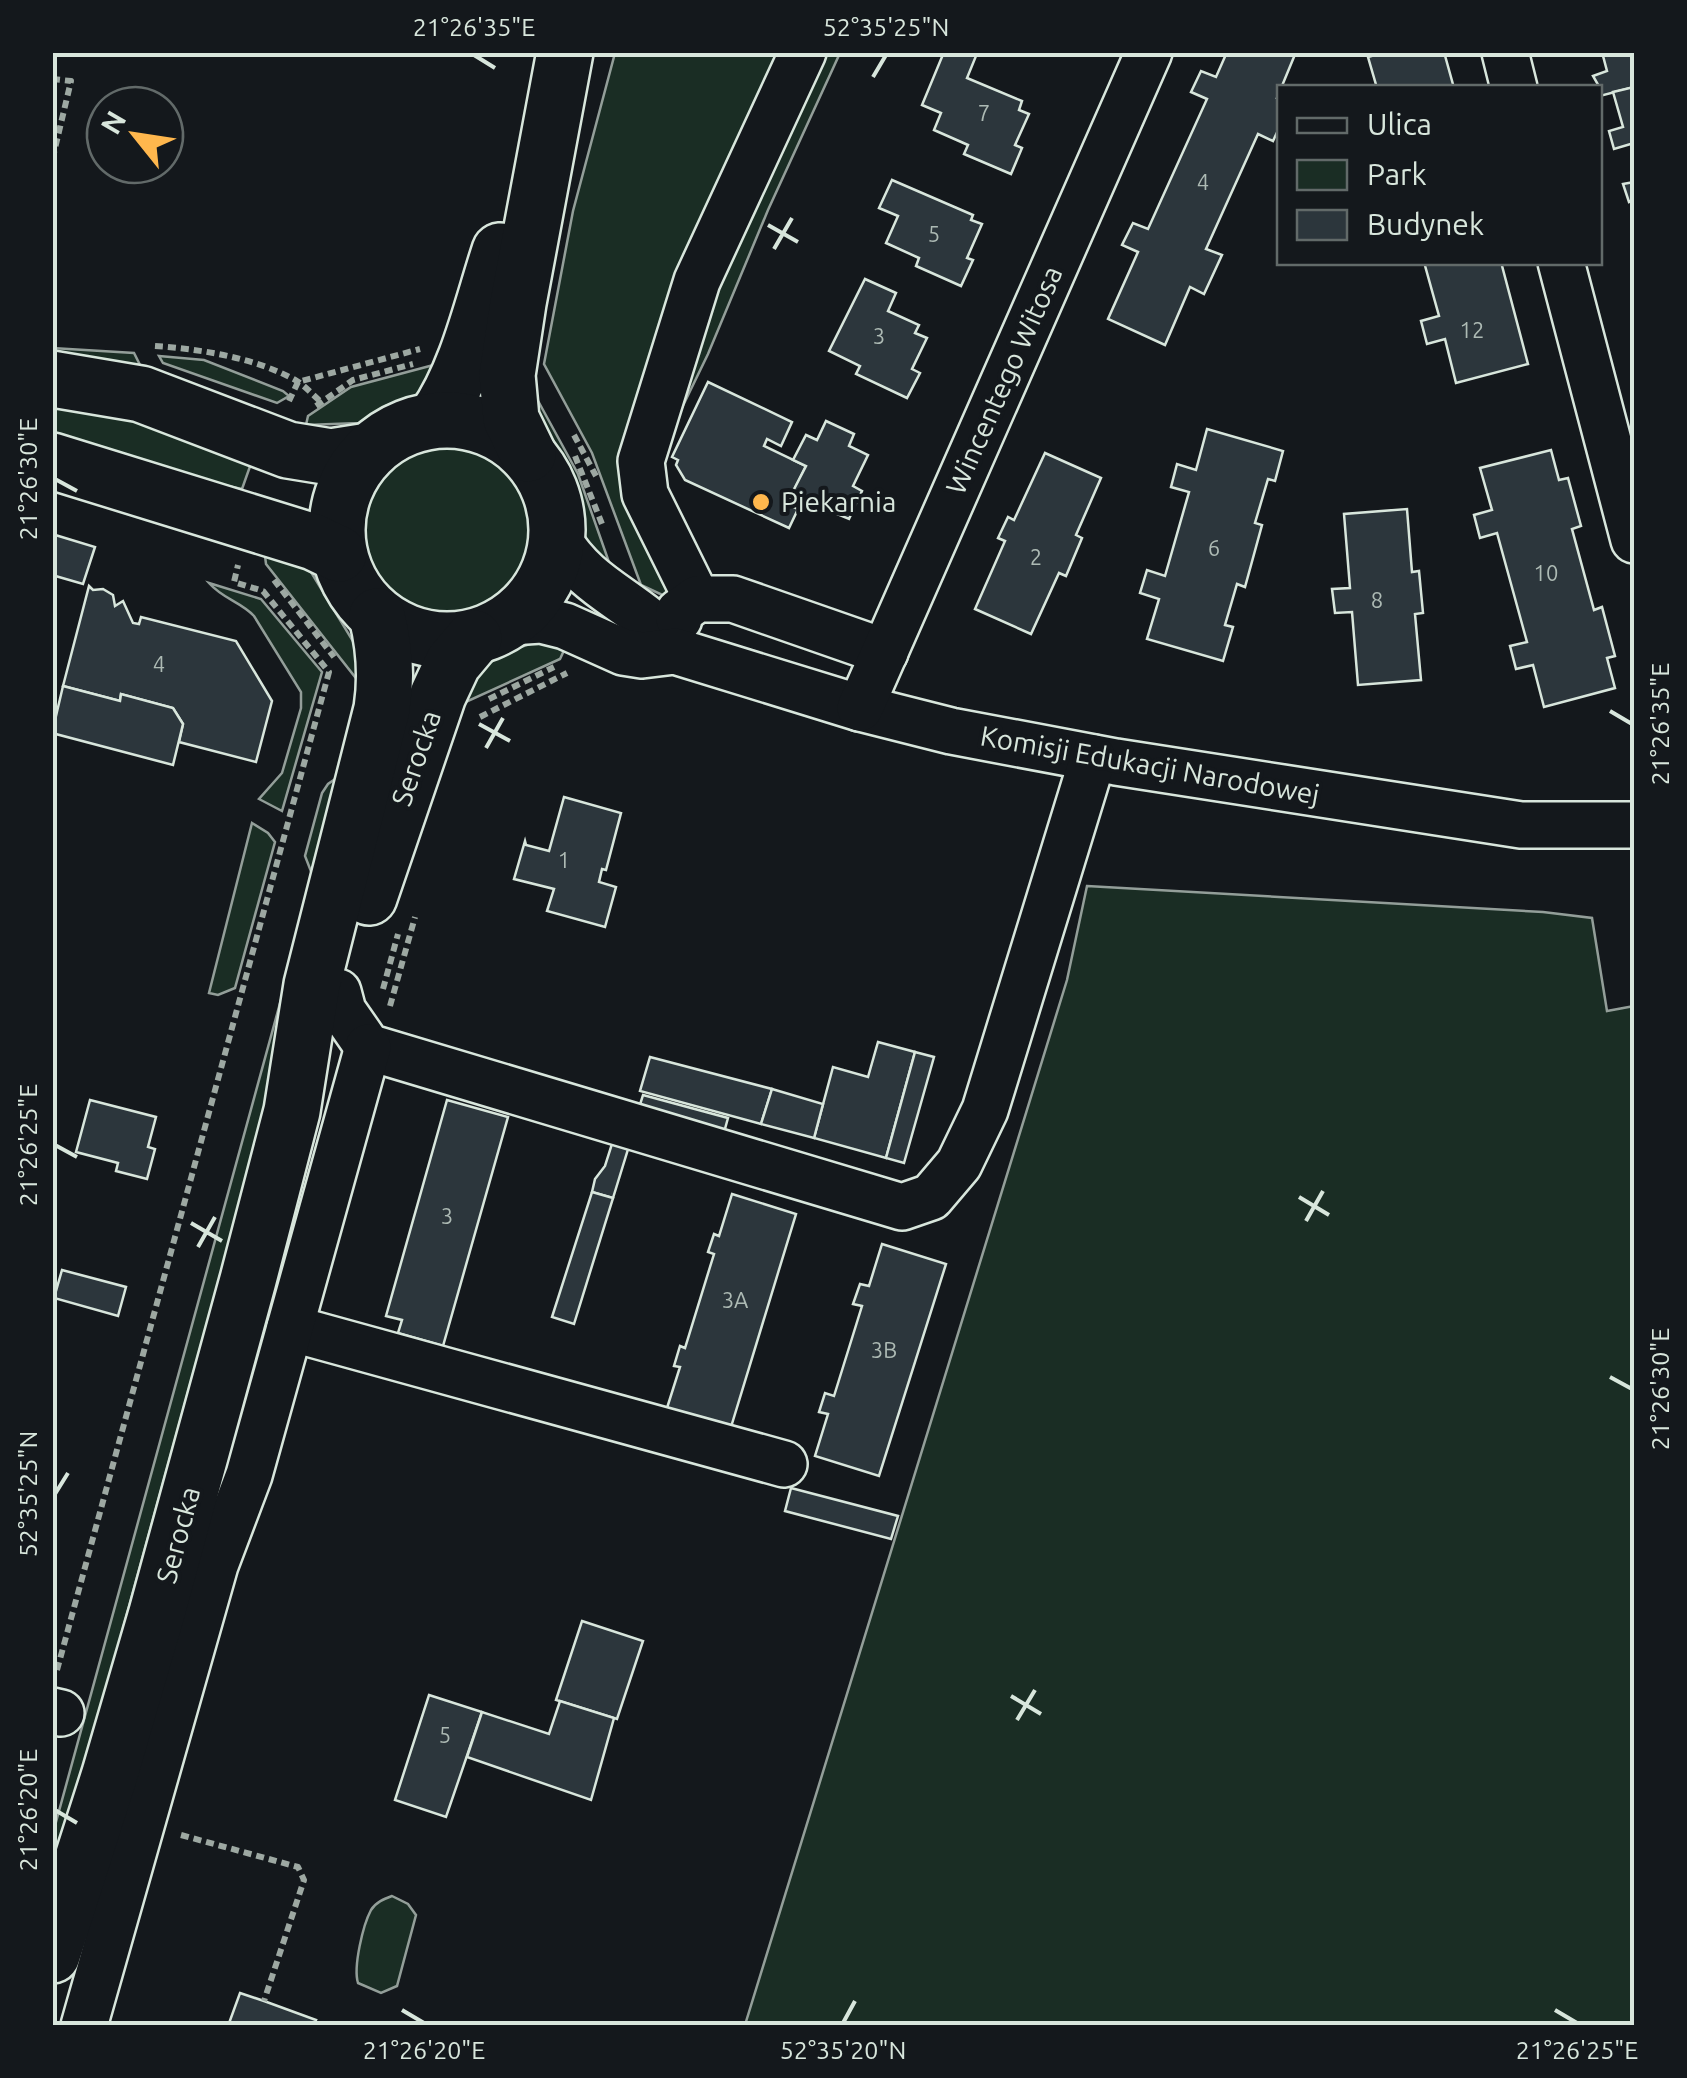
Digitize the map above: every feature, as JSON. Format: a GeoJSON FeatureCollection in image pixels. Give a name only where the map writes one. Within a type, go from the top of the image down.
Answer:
{"type":"FeatureCollection","features":[{"type":"Feature","properties":{"kind":"main road"},"geometry":{"type":"LineString","coordinates":[[434,420],[448,401],[467,350],[564,52]]}},
{"type":"Feature","properties":{"kind":"main road"},"geometry":{"type":"LineString","coordinates":[[554,439],[511,419],[508,375],[564,52]]}},
{"type":"Feature","properties":{"kind":"main road"},"geometry":{"type":"LineString","coordinates":[[52,379],[141,394],[278,447],[331,457],[369,452]]}},
{"type":"Feature","properties":{"kind":"main road"},"geometry":{"type":"LineString","coordinates":[[434,420],[471,422],[502,434],[554,439],[547,481],[556,510],[558,539],[550,571],[534,599],[492,630],[440,641],[406,634],[377,616],[352,589],[338,554],[337,518],[348,482],[369,452],[399,430],[434,420]]}},
{"type":"Feature","properties":{"kind":"main road"},"geometry":{"type":"LineString","coordinates":[[52,461],[314,542],[338,554]]}},
{"type":"Feature","properties":{"kind":"main road","name":"Serocka"},"geometry":{"type":"LineString","coordinates":[[292,1111],[338,992],[406,713],[377,616]]}},
{"type":"Feature","properties":{"kind":"main road","name":"Serocka"},"geometry":{"type":"LineString","coordinates":[[52,1955],[157,1613],[292,1111],[312,985],[406,713],[492,630]]}},
{"type":"Feature","properties":{"kind":"street"},"geometry":{"type":"LineString","coordinates":[[697,599],[645,494],[641,462],[697,281],[804,52]]}},
{"type":"Feature","properties":{"kind":"street","name":"Wincentego Witosa"},"geometry":{"type":"LineString","coordinates":[[860,708],[1149,52]]}},
{"type":"Feature","properties":{"kind":"street"},"geometry":{"type":"LineString","coordinates":[[1505,52],[1513,85]]}},
{"type":"Feature","properties":{"kind":"street"},"geometry":{"type":"LineString","coordinates":[[1561,265],[1634,540]]}},
{"type":"Feature","properties":{"kind":"street","name":"Komisji Edukacji Narodowej"},"geometry":{"type":"LineString","coordinates":[[558,539],[571,560],[606,591],[651,622],[676,651]]}},
{"type":"Feature","properties":{"kind":"street"},"geometry":{"type":"LineString","coordinates":[[676,651],[679,612],[697,599],[733,599],[885,652]]}},
{"type":"Feature","properties":{"kind":"street","name":"Komisji Edukacji Narodowej"},"geometry":{"type":"LineString","coordinates":[[492,630],[540,620],[642,655],[676,651],[860,708],[951,731],[1093,758],[1521,826],[1634,826]]}},
{"type":"Feature","properties":{"kind":"street"},"geometry":{"type":"LineString","coordinates":[[338,992],[343,1011],[368,1047],[902,1207],[932,1197],[959,1164],[985,1110],[1093,758]]}},
{"type":"Feature","properties":{"kind":"street"},"geometry":{"type":"LineString","coordinates":[[84,2026],[215,1565],[249,1476],[368,1047]]}},
{"type":"Feature","properties":{"kind":"street"},"geometry":{"type":"LineString","coordinates":[[290,1328],[784,1464]]}},
{"type":"Feature","properties":{"kind":"path"},"geometry":{"type":"LineString","coordinates":[[52,78],[70,81],[52,161]]}},
{"type":"Feature","properties":{"kind":"path"},"geometry":{"type":"LineString","coordinates":[[298,382],[446,342],[448,334],[467,350]]}},
{"type":"Feature","properties":{"kind":"path"},"geometry":{"type":"LineString","coordinates":[[173,347],[238,360],[298,382],[321,402]]}},
{"type":"Feature","properties":{"kind":"path"},"geometry":{"type":"LineString","coordinates":[[278,447],[301,416],[352,380],[467,350]]}},
{"type":"Feature","properties":{"kind":"path"},"geometry":{"type":"LineString","coordinates":[[278,447],[298,382]]}},
{"type":"Feature","properties":{"kind":"path"},"geometry":{"type":"LineString","coordinates":[[554,439],[594,469],[600,488]]}},
{"type":"Feature","properties":{"kind":"path"},"geometry":{"type":"LineString","coordinates":[[554,439],[584,471],[618,568],[606,591]]}},
{"type":"Feature","properties":{"kind":"path"},"geometry":{"type":"LineString","coordinates":[[605,507],[611,526]]}},
{"type":"Feature","properties":{"kind":"path"},"geometry":{"type":"LineString","coordinates":[[55,1703],[329,672],[263,591],[234,582],[258,526]]}},
{"type":"Feature","properties":{"kind":"path"},"geometry":{"type":"LineString","coordinates":[[258,526],[260,562],[357,686],[462,742],[468,723],[567,674],[579,680],[591,637]]}},
{"type":"Feature","properties":{"kind":"path"},"geometry":{"type":"LineString","coordinates":[[320,700],[406,713],[456,715],[567,661],[591,637]]}},
{"type":"Feature","properties":{"kind":"path"},"geometry":{"type":"LineString","coordinates":[[172,1833],[298,1867],[304,1880],[264,2001]]}},
{"type":"Feature","properties":{"kind":"green space"},"geometry":{"type":"Polygon","coordinates":[[[615,53],[840,53],[708,354],[662,449],[673,600],[641,585],[592,453],[544,364],[573,211],[615,53]]]}},
{"type":"Feature","properties":{"kind":"green space"},"geometry":{"type":"Polygon","coordinates":[[[52,348],[134,353],[142,369],[53,358],[52,348]]]}},
{"type":"Feature","properties":{"kind":"green space"},"geometry":{"type":"Polygon","coordinates":[[[159,356],[204,360],[289,396],[277,403],[163,363],[159,356]]]}},
{"type":"Feature","properties":{"kind":"green space"},"geometry":{"type":"Polygon","coordinates":[[[441,363],[417,396],[386,406],[359,423],[306,425],[308,416],[351,387],[441,363]]]}},
{"type":"Feature","properties":{"kind":"green space"},"geometry":{"type":"Polygon","coordinates":[[[531,388],[578,474],[610,565],[579,542],[568,486],[554,458],[531,427],[531,388]]]}},
{"type":"Feature","properties":{"kind":"green space"},"geometry":{"type":"Polygon","coordinates":[[[53,404],[110,409],[253,458],[242,489],[161,472],[53,437],[53,404]]]}},
{"type":"Feature","properties":{"kind":"green space"},"geometry":{"type":"Polygon","coordinates":[[[446,444],[479,450],[506,469],[525,496],[531,529],[525,562],[506,589],[479,608],[446,614],[413,608],[386,589],[367,562],[361,529],[367,496],[386,469],[413,450],[446,444]]]}},
{"type":"Feature","properties":{"kind":"green space"},"geometry":{"type":"Polygon","coordinates":[[[265,556],[292,556],[311,572],[362,656],[359,682],[266,564],[265,556]]]}},
{"type":"Feature","properties":{"kind":"green space"},"geometry":{"type":"Polygon","coordinates":[[[209,583],[261,599],[322,672],[282,811],[259,799],[282,773],[301,708],[301,692],[254,616],[209,583]]]}},
{"type":"Feature","properties":{"kind":"green space"},"geometry":{"type":"Polygon","coordinates":[[[533,643],[567,644],[560,659],[457,706],[484,659],[533,643]]]}},
{"type":"Feature","properties":{"kind":"green space"},"geometry":{"type":"Polygon","coordinates":[[[341,775],[263,1120],[100,1712],[53,1864],[53,1833],[314,879],[305,856],[322,793],[341,775]]]}},
{"type":"Feature","properties":{"kind":"green space"},"geometry":{"type":"Polygon","coordinates":[[[252,823],[275,842],[235,988],[218,995],[209,993],[252,823]]]}},
{"type":"Feature","properties":{"kind":"green space"},"geometry":{"type":"Polygon","coordinates":[[[1087,886],[1592,918],[1607,1011],[1634,1006],[1634,2025],[745,2025],[1067,980],[1087,886]]]}},
{"type":"Feature","properties":{"kind":"green space"},"geometry":{"type":"Polygon","coordinates":[[[392,1896],[408,1904],[416,1915],[397,1986],[381,1993],[358,1983],[358,1957],[371,1910],[392,1896]]]}},
{"type":"Feature","properties":{"kind":"building"},"geometry":{"type":"Polygon","coordinates":[[[944,52],[976,56],[967,78],[1022,101],[1019,110],[1029,114],[1015,145],[1022,148],[1011,174],[964,154],[968,145],[934,130],[941,113],[922,105],[944,52]]]}},
{"type":"Feature","properties":{"kind":"building"},"geometry":{"type":"Polygon","coordinates":[[[1227,52],[1296,52],[1282,85],[1277,85],[1277,132],[1273,141],[1258,134],[1206,249],[1222,255],[1204,294],[1190,287],[1165,345],[1108,319],[1138,252],[1122,245],[1133,223],[1148,229],[1207,99],[1191,92],[1201,71],[1216,77],[1227,52]]]}},
{"type":"Feature","properties":{"kind":"building"},"geometry":{"type":"Polygon","coordinates":[[[1385,52],[1444,52],[1453,85],[1376,85],[1368,57],[1385,52]]]}},
{"type":"Feature","properties":{"kind":"building"},"geometry":{"type":"Polygon","coordinates":[[[1602,52],[1634,52],[1634,87],[1602,95],[1602,85],[1593,76],[1607,71],[1602,52]]]}},
{"type":"Feature","properties":{"kind":"building"},"geometry":{"type":"Polygon","coordinates":[[[1634,87],[1634,143],[1614,149],[1609,131],[1623,127],[1613,92],[1634,87]]]}},
{"type":"Feature","properties":{"kind":"building"},"geometry":{"type":"Polygon","coordinates":[[[892,180],[973,215],[971,220],[982,224],[967,258],[973,260],[961,286],[916,266],[919,258],[886,243],[898,216],[879,208],[892,180]]]}},
{"type":"Feature","properties":{"kind":"building"},"geometry":{"type":"Polygon","coordinates":[[[1634,182],[1634,200],[1629,202],[1623,184],[1634,182]]]}},
{"type":"Feature","properties":{"kind":"building"},"geometry":{"type":"Polygon","coordinates":[[[1425,265],[1502,265],[1528,364],[1456,383],[1445,339],[1427,344],[1421,321],[1439,316],[1425,265]]]}},
{"type":"Feature","properties":{"kind":"building"},"geometry":{"type":"Polygon","coordinates":[[[865,279],[896,293],[888,311],[919,325],[915,333],[927,338],[912,369],[920,373],[907,398],[856,374],[860,366],[829,351],[865,279]]]}},
{"type":"Feature","properties":{"kind":"building"},"geometry":{"type":"Polygon","coordinates":[[[708,382],[792,422],[781,446],[767,439],[764,446],[806,466],[787,504],[798,509],[789,528],[685,480],[676,465],[678,460],[672,457],[708,382]]]}},
{"type":"Feature","properties":{"kind":"building"},"geometry":{"type":"Polygon","coordinates":[[[826,421],[854,434],[849,446],[868,455],[853,486],[862,491],[849,519],[791,495],[806,466],[793,460],[806,435],[817,440],[826,421]]]}},
{"type":"Feature","properties":{"kind":"building"},"geometry":{"type":"Polygon","coordinates":[[[1207,429],[1283,451],[1275,481],[1268,479],[1255,523],[1262,525],[1245,587],[1237,584],[1225,625],[1233,627],[1223,661],[1147,639],[1159,599],[1140,593],[1147,570],[1165,576],[1189,492],[1171,487],[1177,464],[1196,470],[1207,429]]]}},
{"type":"Feature","properties":{"kind":"building"},"geometry":{"type":"Polygon","coordinates":[[[1551,450],[1559,480],[1568,478],[1581,526],[1572,529],[1594,610],[1602,607],[1615,656],[1607,658],[1615,688],[1544,707],[1533,665],[1516,669],[1510,646],[1527,642],[1497,533],[1480,538],[1474,515],[1492,510],[1480,468],[1551,450]]]}},
{"type":"Feature","properties":{"kind":"building"},"geometry":{"type":"Polygon","coordinates":[[[1045,453],[1101,478],[1076,535],[1082,538],[1066,576],[1059,573],[1031,634],[975,609],[1005,541],[998,538],[1008,517],[1014,520],[1045,453]]]}},
{"type":"Feature","properties":{"kind":"building"},"geometry":{"type":"Polygon","coordinates":[[[1407,509],[1412,572],[1419,571],[1423,613],[1415,614],[1421,680],[1358,685],[1352,612],[1335,613],[1332,589],[1350,588],[1344,514],[1407,509]]]}},
{"type":"Feature","properties":{"kind":"building"},"geometry":{"type":"Polygon","coordinates":[[[52,534],[95,547],[83,584],[52,575],[52,534]]]}},
{"type":"Feature","properties":{"kind":"building"},"geometry":{"type":"Polygon","coordinates":[[[89,586],[113,595],[115,606],[123,601],[133,623],[139,624],[141,617],[236,641],[272,701],[256,762],[179,742],[183,724],[173,708],[121,694],[120,701],[63,686],[89,586]]]}},
{"type":"Feature","properties":{"kind":"building"},"geometry":{"type":"Polygon","coordinates":[[[63,686],[120,701],[121,694],[173,708],[183,724],[173,765],[52,733],[63,686]]]}},
{"type":"Feature","properties":{"kind":"building"},"geometry":{"type":"Polygon","coordinates":[[[564,797],[621,813],[606,870],[602,869],[599,882],[616,887],[605,927],[547,911],[554,889],[514,879],[525,841],[526,845],[549,851],[564,797]]]}},
{"type":"Feature","properties":{"kind":"building"},"geometry":{"type":"Polygon","coordinates":[[[878,1042],[915,1052],[886,1158],[814,1138],[833,1067],[868,1077],[878,1042]]]}},
{"type":"Feature","properties":{"kind":"building"},"geometry":{"type":"Polygon","coordinates":[[[915,1052],[934,1057],[904,1163],[886,1158],[915,1052]]]}},
{"type":"Feature","properties":{"kind":"building"},"geometry":{"type":"Polygon","coordinates":[[[650,1057],[772,1089],[761,1124],[640,1091],[650,1057]]]}},
{"type":"Feature","properties":{"kind":"building"},"geometry":{"type":"Polygon","coordinates":[[[772,1089],[823,1104],[814,1138],[761,1124],[772,1089]]]}},
{"type":"Feature","properties":{"kind":"building"},"geometry":{"type":"Polygon","coordinates":[[[643,1095],[728,1118],[723,1136],[637,1114],[643,1095]]]}},
{"type":"Feature","properties":{"kind":"building"},"geometry":{"type":"Polygon","coordinates":[[[90,1100],[156,1117],[148,1147],[155,1149],[147,1179],[116,1171],[118,1163],[76,1152],[90,1100]]]}},
{"type":"Feature","properties":{"kind":"building"},"geometry":{"type":"Polygon","coordinates":[[[447,1100],[508,1117],[443,1346],[398,1333],[402,1320],[386,1316],[447,1100]]]}},
{"type":"Feature","properties":{"kind":"building"},"geometry":{"type":"Polygon","coordinates":[[[617,1128],[633,1133],[613,1198],[592,1192],[617,1128]]]}},
{"type":"Feature","properties":{"kind":"building"},"geometry":{"type":"Polygon","coordinates":[[[592,1192],[613,1198],[574,1324],[552,1317],[592,1192]]]}},
{"type":"Feature","properties":{"kind":"building"},"geometry":{"type":"Polygon","coordinates":[[[732,1194],[796,1214],[731,1427],[667,1408],[680,1367],[674,1366],[680,1346],[685,1348],[714,1254],[708,1252],[714,1234],[719,1236],[732,1194]]]}},
{"type":"Feature","properties":{"kind":"building"},"geometry":{"type":"Polygon","coordinates":[[[882,1244],[946,1264],[879,1476],[815,1456],[828,1414],[819,1412],[825,1393],[834,1396],[862,1306],[853,1304],[860,1284],[869,1286],[882,1244]]]}},
{"type":"Feature","properties":{"kind":"building"},"geometry":{"type":"Polygon","coordinates":[[[62,1270],[126,1287],[118,1316],[54,1298],[62,1270]]]}},
{"type":"Feature","properties":{"kind":"building"},"geometry":{"type":"Polygon","coordinates":[[[791,1488],[898,1516],[891,1539],[785,1511],[791,1488]]]}},
{"type":"Feature","properties":{"kind":"building"},"geometry":{"type":"Polygon","coordinates":[[[582,1621],[643,1641],[617,1719],[556,1700],[582,1621]]]}},
{"type":"Feature","properties":{"kind":"building"},"geometry":{"type":"Polygon","coordinates":[[[429,1695],[482,1712],[446,1817],[395,1800],[429,1695]]]}},
{"type":"Feature","properties":{"kind":"building"},"geometry":{"type":"Polygon","coordinates":[[[560,1701],[614,1718],[591,1800],[467,1757],[482,1712],[549,1734],[560,1701]]]}},
{"type":"Feature","properties":{"kind":"building"},"geometry":{"type":"Polygon","coordinates":[[[240,1993],[316,2020],[313,2026],[228,2026],[240,1993]]]}},
{"type":"Feature","properties":{"kind":"place","name":"Piekarnia"},"geometry":{"type":"Point","coordinates":[761,502]}}]}
